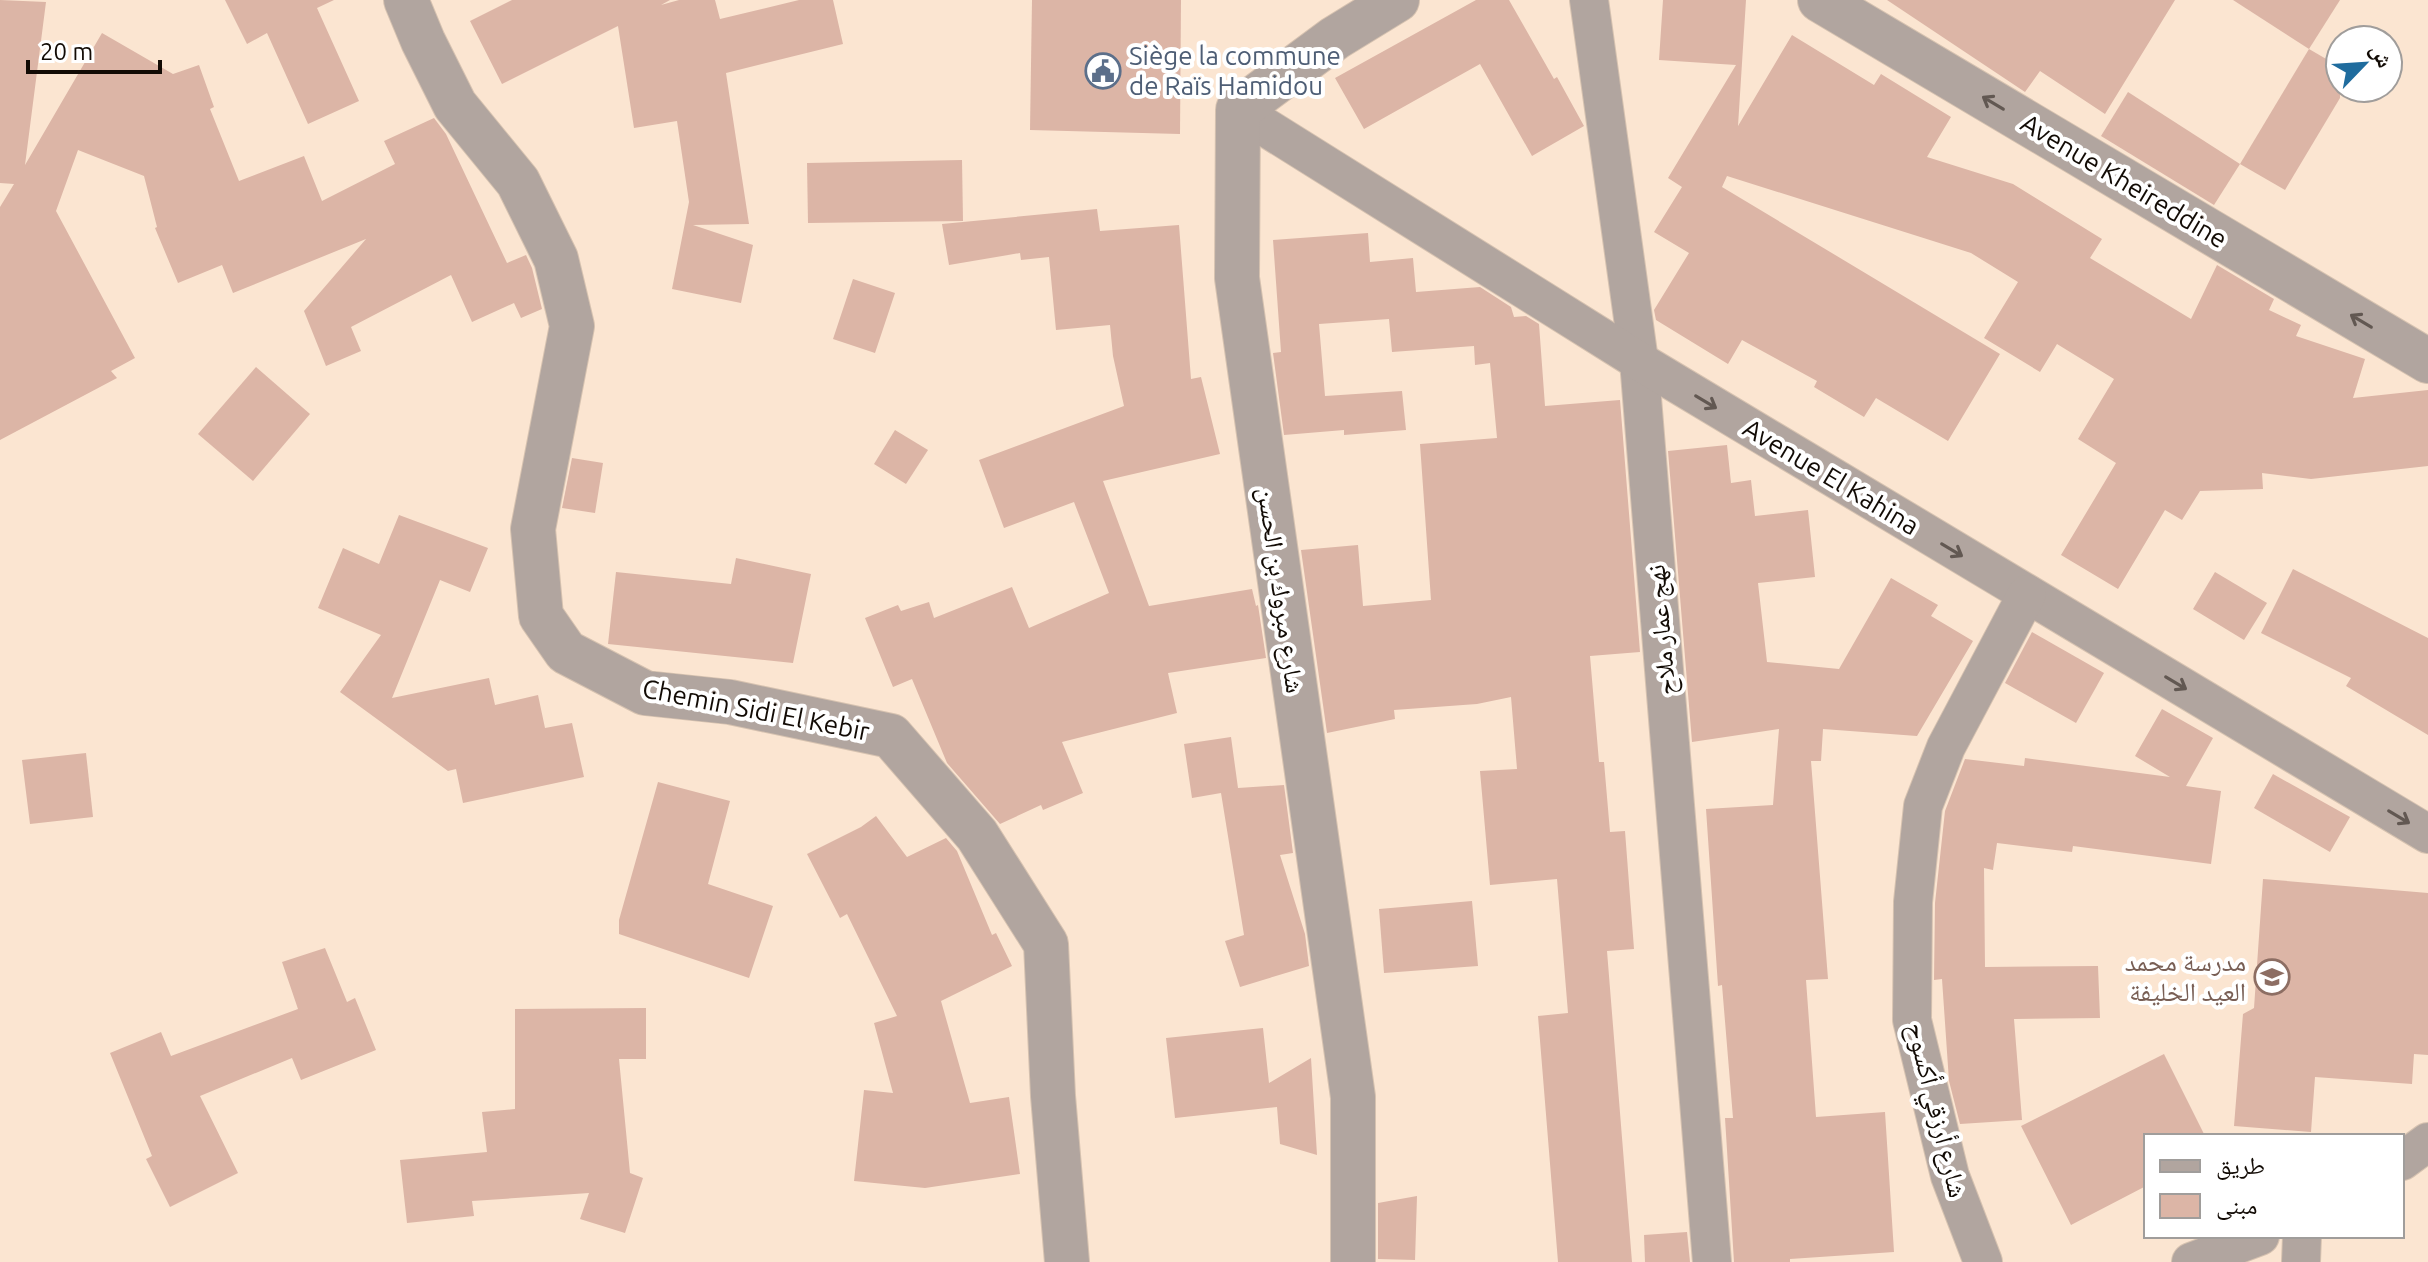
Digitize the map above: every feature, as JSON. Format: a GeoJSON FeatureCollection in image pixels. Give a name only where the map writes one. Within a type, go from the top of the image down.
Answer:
{"type":"FeatureCollection","features":[{"type":"Feature","properties":{"kind":"street","name":"Chemin Sidi El Kebir"},"geometry":{"type":"LineString","coordinates":[[406,0],[455,105],[518,182],[556,259],[572,326],[533,529],[541,616],[566,652],[645,693],[730,702],[891,736],[977,835],[1046,944],[1053,1096],[1067,1262]]}},
{"type":"Feature","properties":{"kind":"street"},"geometry":{"type":"LineString","coordinates":[[1238,110],[1335,38],[1397,0]]}},
{"type":"Feature","properties":{"kind":"street","name":"نهج عمار ملاح"},"geometry":{"type":"LineString","coordinates":[[1589,0],[1639,361],[1712,1262]]}},
{"type":"Feature","properties":{"kind":"street","name":"Avenue Kheireddine"},"geometry":{"type":"LineString","coordinates":[[1820,0],[2428,361]]}},
{"type":"Feature","properties":{"kind":"street","name":"Avenue El Kahina"},"geometry":{"type":"LineString","coordinates":[[1238,110],[1639,361],[2428,834]]}},
{"type":"Feature","properties":{"kind":"street","name":"شارع مبروك بن الحسن"},"geometry":{"type":"LineString","coordinates":[[1238,110],[1237,278],[1353,1097],[1353,1262]]}},
{"type":"Feature","properties":{"kind":"street","name":"شارع أرزقي أكسوح"},"geometry":{"type":"LineString","coordinates":[[1983,1262],[1950,1176],[1912,1020],[1913,902],[1923,806],[1940,762],[2027,594]]}},
{"type":"Feature","properties":{"kind":"street"},"geometry":{"type":"LineString","coordinates":[[2404,1160],[2428,1142]]}},
{"type":"Feature","properties":{"kind":"street"},"geometry":{"type":"LineString","coordinates":[[2191,1262],[2255,1238]]}},
{"type":"Feature","properties":{"kind":"street"},"geometry":{"type":"LineString","coordinates":[[2301,1262],[2302,1238]]}},
{"type":"Feature","properties":{"kind":"building"},"geometry":{"type":"Polygon","coordinates":[[[0,0],[46,2],[25,165],[102,33],[173,74],[199,65],[214,107],[210,109],[239,181],[304,156],[322,201],[395,164],[384,141],[434,118],[446,134],[507,263],[526,255],[542,309],[521,318],[514,303],[472,322],[451,275],[351,327],[361,351],[326,366],[304,311],[366,239],[233,293],[222,265],[178,283],[155,228],[144,176],[78,150],[56,211],[135,358],[111,371],[117,378],[0,440],[0,207],[14,184],[0,183],[0,0]]]}},
{"type":"Feature","properties":{"kind":"building"},"geometry":{"type":"Polygon","coordinates":[[[225,0],[334,0],[317,8],[359,101],[308,124],[267,33],[247,44],[225,0]]]}},
{"type":"Feature","properties":{"kind":"building"},"geometry":{"type":"Polygon","coordinates":[[[512,0],[670,0],[661,5],[679,0],[715,0],[720,19],[799,0],[833,0],[843,44],[726,73],[749,224],[693,225],[753,245],[741,303],[672,289],[689,202],[677,121],[634,128],[618,26],[502,84],[470,21],[512,0]]]}},
{"type":"Feature","properties":{"kind":"building"},"geometry":{"type":"Polygon","coordinates":[[[1032,0],[1181,0],[1180,134],[1030,130],[1032,0]]]}},
{"type":"Feature","properties":{"kind":"building"},"geometry":{"type":"Polygon","coordinates":[[[1476,0],[1509,0],[1584,126],[1532,156],[1480,64],[1364,129],[1335,78],[1476,0]]]}},
{"type":"Feature","properties":{"kind":"building"},"geometry":{"type":"Polygon","coordinates":[[[1663,0],[1746,0],[1738,126],[1792,35],[1874,85],[1881,74],[1951,117],[1927,157],[2013,184],[2102,239],[2090,258],[2191,319],[2217,265],[2274,299],[2269,310],[2301,325],[2296,336],[2365,359],[2353,398],[2428,390],[2428,466],[2311,479],[2262,473],[2263,489],[2200,491],[2182,520],[2165,510],[2118,589],[2061,555],[2116,463],[2078,439],[2114,379],[2057,344],[2040,372],[1984,338],[2018,282],[1971,253],[1727,176],[1722,187],[2000,354],[1948,441],[1876,398],[1864,417],[1814,387],[1817,381],[1742,340],[1728,364],[1656,320],[1654,310],[1689,253],[1654,232],[1682,187],[1668,178],[1736,65],[1659,60],[1663,0]]]}},
{"type":"Feature","properties":{"kind":"building"},"geometry":{"type":"Polygon","coordinates":[[[1887,0],[2175,0],[2105,114],[2040,71],[2025,92],[1887,0]]]}},
{"type":"Feature","properties":{"kind":"building"},"geometry":{"type":"Polygon","coordinates":[[[2233,0],[2340,0],[2309,49],[2233,0]]]}},
{"type":"Feature","properties":{"kind":"building"},"geometry":{"type":"Polygon","coordinates":[[[2309,49],[2324,58],[2324,104],[2336,104],[2285,190],[2240,164],[2309,49]]]}},
{"type":"Feature","properties":{"kind":"building"},"geometry":{"type":"Polygon","coordinates":[[[2128,92],[2240,164],[2214,205],[2101,136],[2128,92]]]}},
{"type":"Feature","properties":{"kind":"building"},"geometry":{"type":"Polygon","coordinates":[[[962,160],[963,221],[808,223],[807,163],[962,160]]]}},
{"type":"Feature","properties":{"kind":"building"},"geometry":{"type":"Polygon","coordinates":[[[1097,209],[1100,231],[1179,225],[1191,379],[1201,377],[1220,454],[1103,481],[1149,606],[1252,589],[1258,605],[1266,658],[1168,673],[1177,713],[1062,742],[1083,793],[1043,810],[1041,805],[1000,824],[947,763],[912,679],[893,687],[865,618],[898,605],[901,611],[929,602],[934,618],[1012,587],[1029,628],[1109,593],[1074,502],[1004,528],[979,460],[1124,406],[1110,325],[1056,330],[1049,257],[1021,260],[1020,253],[949,265],[942,224],[1097,209]]]}},
{"type":"Feature","properties":{"kind":"building"},"geometry":{"type":"Polygon","coordinates":[[[1368,233],[1370,262],[1413,258],[1416,292],[1480,287],[1511,307],[1514,317],[1526,316],[1539,324],[1545,406],[1620,400],[1640,652],[1590,656],[1599,762],[1604,762],[1610,832],[1625,831],[1634,949],[1607,951],[1632,1262],[1558,1262],[1538,1016],[1568,1013],[1557,879],[1490,885],[1480,771],[1517,769],[1511,697],[1477,704],[1394,710],[1395,719],[1327,733],[1301,550],[1358,545],[1363,606],[1431,600],[1420,444],[1497,438],[1490,363],[1475,365],[1474,346],[1392,352],[1389,319],[1319,324],[1325,396],[1402,391],[1406,430],[1344,435],[1344,430],[1284,435],[1273,353],[1281,352],[1273,240],[1368,233]]]}},
{"type":"Feature","properties":{"kind":"building"},"geometry":{"type":"Polygon","coordinates":[[[853,279],[895,293],[875,353],[833,339],[853,279]]]}},
{"type":"Feature","properties":{"kind":"building"},"geometry":{"type":"Polygon","coordinates":[[[256,367],[310,414],[253,481],[198,434],[256,367]]]}},
{"type":"Feature","properties":{"kind":"building"},"geometry":{"type":"Polygon","coordinates":[[[895,430],[928,450],[906,484],[874,464],[895,430]]]}},
{"type":"Feature","properties":{"kind":"building"},"geometry":{"type":"Polygon","coordinates":[[[1727,445],[1731,483],[1751,480],[1755,516],[1808,510],[1815,577],[1758,583],[1767,662],[1839,669],[1891,578],[1938,605],[1931,616],[1973,641],[1917,736],[1823,729],[1821,761],[1811,761],[1828,979],[1806,980],[1816,1117],[1885,1112],[1894,1252],[1790,1259],[1790,1262],[1734,1262],[1725,1118],[1733,1118],[1722,985],[1718,986],[1706,809],[1773,805],[1779,729],[1692,742],[1668,451],[1727,445]]]}},
{"type":"Feature","properties":{"kind":"building"},"geometry":{"type":"Polygon","coordinates":[[[572,458],[603,463],[595,513],[562,508],[572,458]]]}},
{"type":"Feature","properties":{"kind":"building"},"geometry":{"type":"Polygon","coordinates":[[[399,515],[488,548],[470,592],[440,580],[392,698],[489,678],[495,705],[538,695],[545,728],[572,723],[584,777],[463,803],[456,769],[448,771],[340,692],[381,635],[318,608],[343,548],[379,564],[399,515]]]}},
{"type":"Feature","properties":{"kind":"building"},"geometry":{"type":"Polygon","coordinates":[[[736,558],[811,574],[793,663],[608,644],[616,572],[731,584],[736,558]]]}},
{"type":"Feature","properties":{"kind":"building"},"geometry":{"type":"Polygon","coordinates":[[[2293,569],[2428,638],[2428,735],[2346,686],[2351,678],[2261,633],[2293,569]]]}},
{"type":"Feature","properties":{"kind":"building"},"geometry":{"type":"Polygon","coordinates":[[[2215,572],[2267,603],[2244,640],[2193,609],[2215,572]]]}},
{"type":"Feature","properties":{"kind":"building"},"geometry":{"type":"Polygon","coordinates":[[[2032,632],[2104,673],[2076,723],[2005,683],[2032,632]]]}},
{"type":"Feature","properties":{"kind":"building"},"geometry":{"type":"Polygon","coordinates":[[[2162,709],[2213,738],[2186,786],[2221,791],[2211,864],[2073,846],[2072,852],[1997,843],[1993,870],[1984,868],[1985,967],[2098,966],[2100,1018],[2014,1019],[2022,1120],[1960,1124],[1949,1081],[1942,979],[1934,980],[1935,903],[1945,811],[1965,759],[2024,766],[2025,758],[2170,777],[2135,756],[2162,709]]]}},
{"type":"Feature","properties":{"kind":"building"},"geometry":{"type":"Polygon","coordinates":[[[1231,737],[1238,788],[1284,785],[1293,853],[1280,855],[1305,934],[1309,966],[1240,987],[1225,941],[1244,935],[1221,793],[1192,798],[1184,744],[1231,737]]]}},
{"type":"Feature","properties":{"kind":"building"},"geometry":{"type":"Polygon","coordinates":[[[86,753],[93,817],[30,824],[22,760],[86,753]]]}},
{"type":"Feature","properties":{"kind":"building"},"geometry":{"type":"Polygon","coordinates":[[[2273,774],[2350,817],[2330,852],[2254,808],[2273,774]]]}},
{"type":"Feature","properties":{"kind":"building"},"geometry":{"type":"Polygon","coordinates":[[[658,782],[730,801],[708,884],[773,906],[749,978],[619,934],[619,920],[658,782]]]}},
{"type":"Feature","properties":{"kind":"building"},"geometry":{"type":"Polygon","coordinates":[[[876,816],[907,857],[946,838],[957,851],[992,935],[996,933],[1012,966],[941,1001],[970,1103],[1009,1097],[1020,1174],[925,1188],[854,1181],[864,1090],[893,1093],[874,1023],[897,1016],[847,914],[840,918],[807,854],[876,816]]]}},
{"type":"Feature","properties":{"kind":"building"},"geometry":{"type":"Polygon","coordinates":[[[2263,879],[2428,893],[2428,1055],[2414,1054],[2412,1084],[2315,1077],[2311,1132],[2234,1126],[2243,1014],[2254,1008],[2263,879]]]}},
{"type":"Feature","properties":{"kind":"building"},"geometry":{"type":"Polygon","coordinates":[[[1472,901],[1478,966],[1384,973],[1379,909],[1472,901]]]}},
{"type":"Feature","properties":{"kind":"building"},"geometry":{"type":"Polygon","coordinates":[[[325,948],[347,1002],[355,998],[376,1050],[301,1080],[292,1058],[200,1096],[238,1173],[170,1207],[146,1159],[152,1156],[110,1053],[161,1032],[171,1056],[298,1009],[282,962],[325,948]]]}},
{"type":"Feature","properties":{"kind":"building"},"geometry":{"type":"Polygon","coordinates":[[[646,1008],[646,1059],[619,1059],[630,1173],[643,1178],[625,1233],[580,1219],[589,1193],[472,1201],[474,1216],[407,1223],[400,1160],[487,1152],[482,1112],[515,1109],[515,1009],[646,1008]]]}},
{"type":"Feature","properties":{"kind":"building"},"geometry":{"type":"Polygon","coordinates":[[[1263,1028],[1269,1083],[1311,1058],[1317,1155],[1280,1144],[1277,1107],[1175,1118],[1166,1038],[1263,1028]]]}},
{"type":"Feature","properties":{"kind":"building"},"geometry":{"type":"Polygon","coordinates":[[[2164,1054],[2204,1134],[2144,1134],[2144,1187],[2071,1225],[2021,1126],[2164,1054]]]}},
{"type":"Feature","properties":{"kind":"building"},"geometry":{"type":"Polygon","coordinates":[[[1417,1196],[1415,1260],[1378,1259],[1378,1203],[1417,1196]]]}},
{"type":"Feature","properties":{"kind":"building"},"geometry":{"type":"Polygon","coordinates":[[[1687,1232],[1690,1262],[1645,1262],[1644,1235],[1687,1232]]]}},
{"type":"Feature","properties":{"kind":"place","name":"Siège la commune de Raïs Hamidou"},"geometry":{"type":"Point","coordinates":[1103,71]}},
{"type":"Feature","properties":{"kind":"place","name":"مدرسة محمد العيد الخليفة"},"geometry":{"type":"Point","coordinates":[2272,977]}}]}
